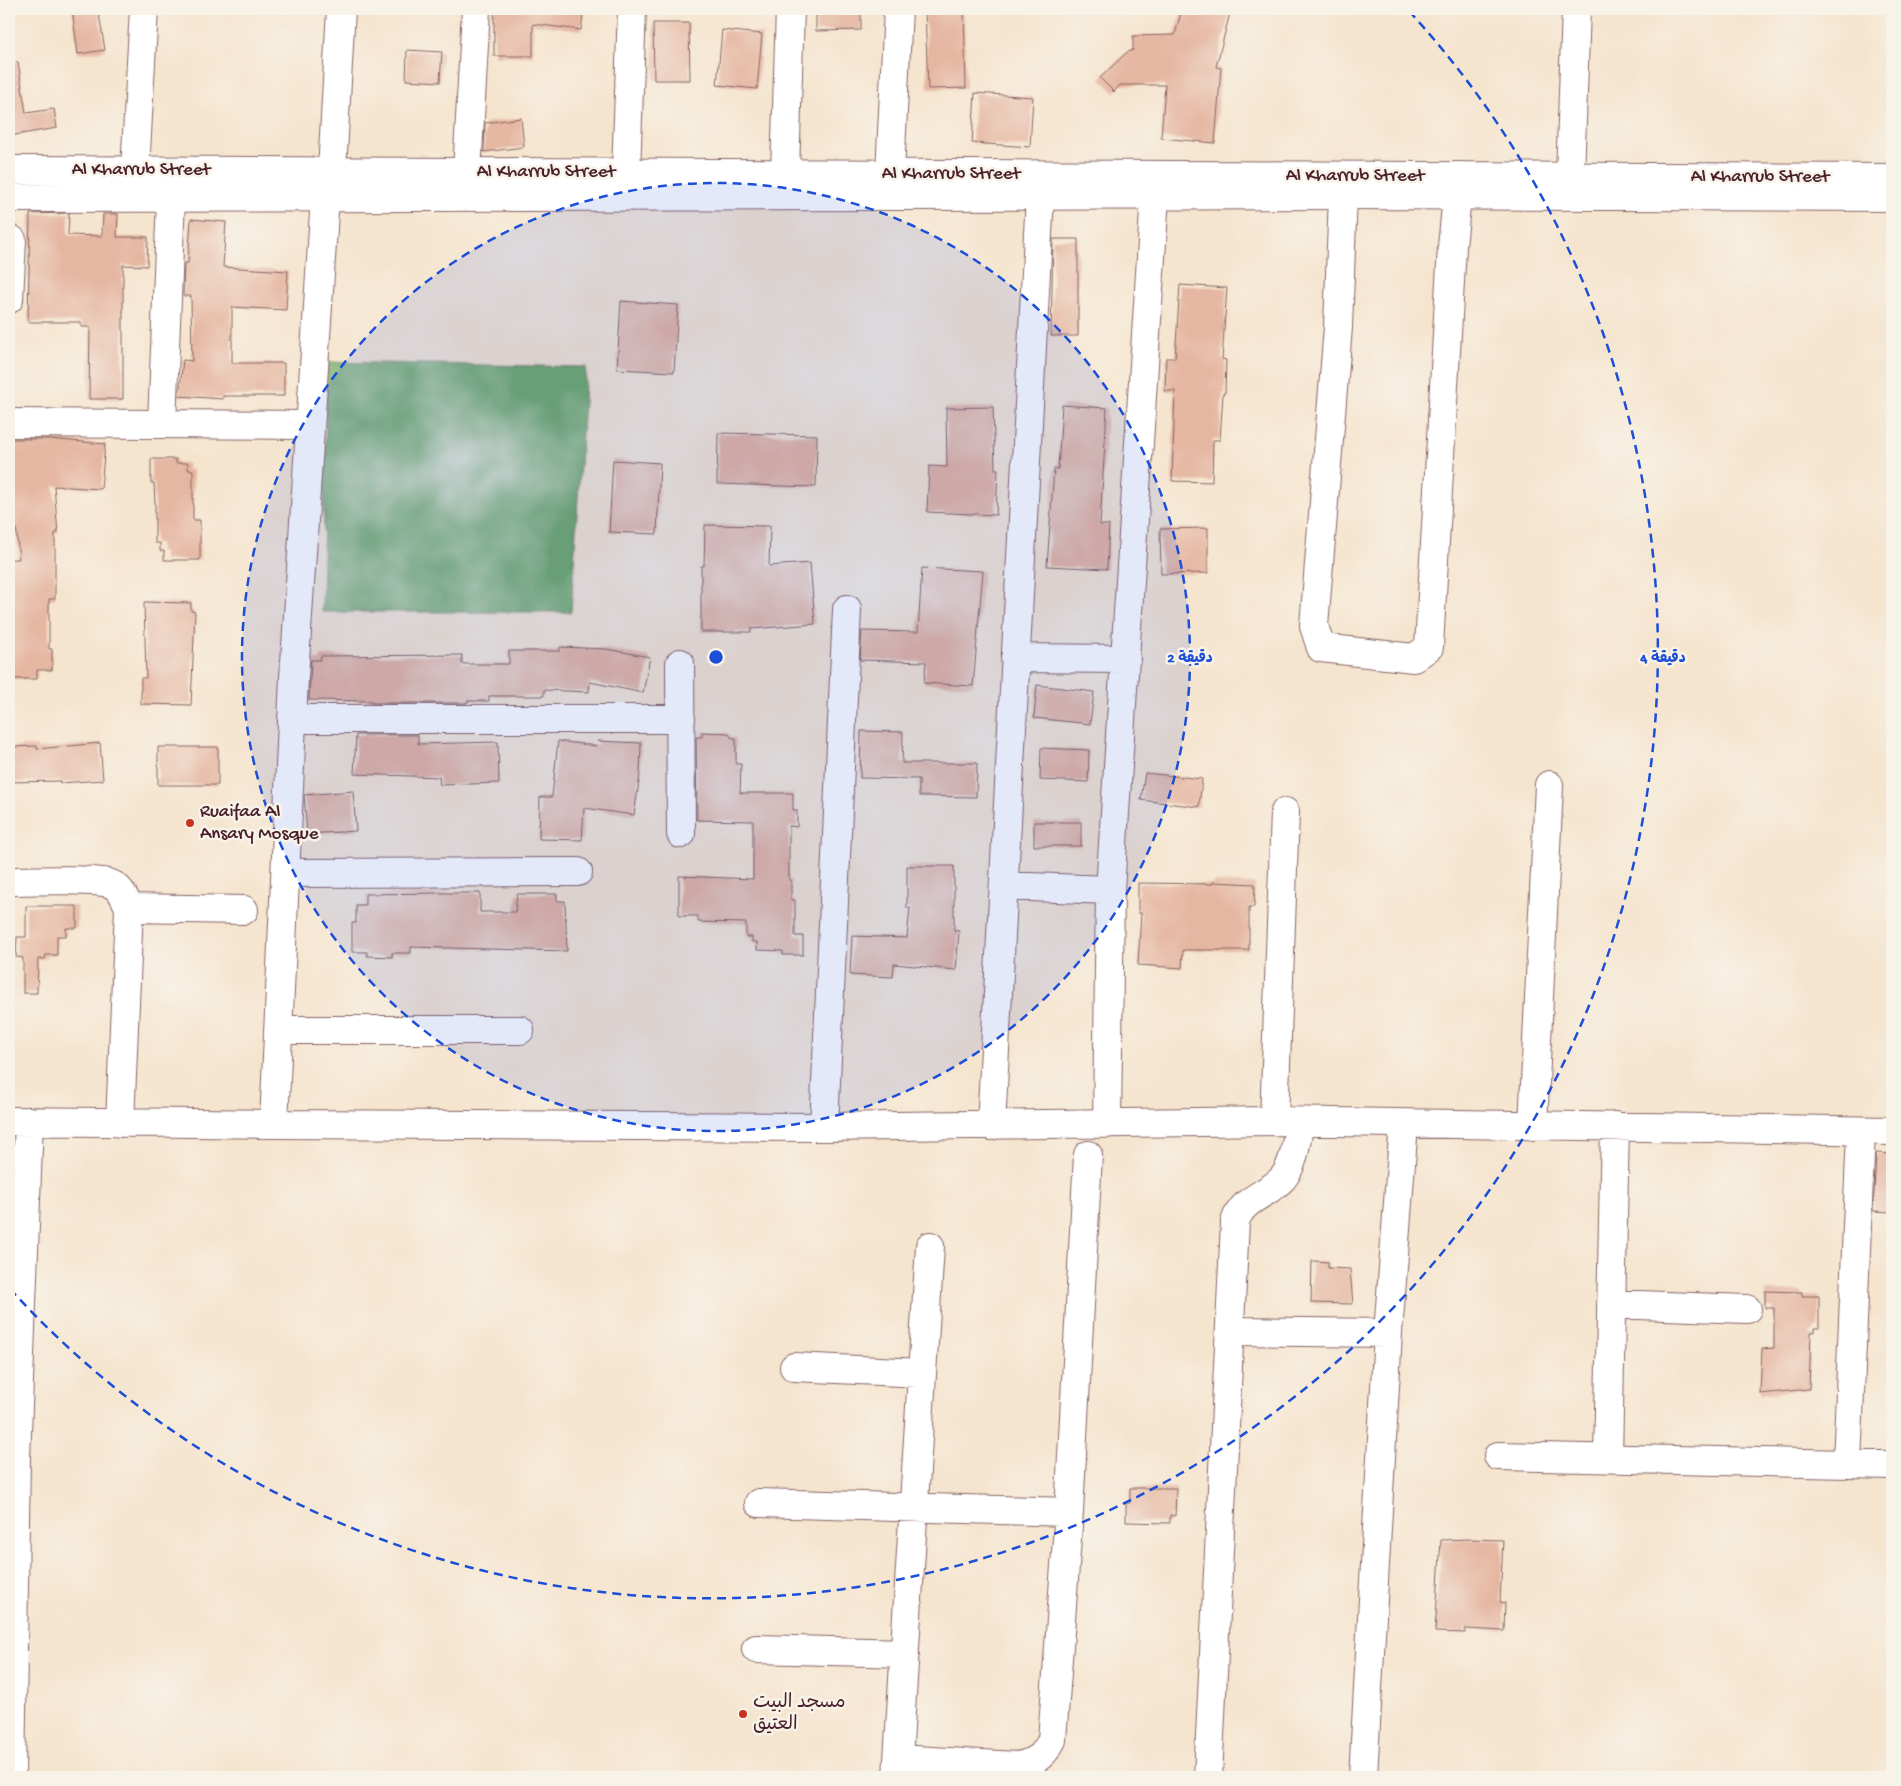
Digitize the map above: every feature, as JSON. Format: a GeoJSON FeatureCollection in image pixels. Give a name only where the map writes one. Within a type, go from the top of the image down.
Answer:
{"type":"FeatureCollection","features":[{"type":"Feature","properties":{"kind":"street"},"geometry":{"type":"LineString","coordinates":[[135,170],[144,9]]}},
{"type":"Feature","properties":{"kind":"street"},"geometry":{"type":"LineString","coordinates":[[332,171],[341,9]]}},
{"type":"Feature","properties":{"kind":"street"},"geometry":{"type":"LineString","coordinates":[[467,172],[476,9]]}},
{"type":"Feature","properties":{"kind":"street"},"geometry":{"type":"LineString","coordinates":[[626,172],[632,9]]}},
{"type":"Feature","properties":{"kind":"street"},"geometry":{"type":"LineString","coordinates":[[785,173],[790,9]]}},
{"type":"Feature","properties":{"kind":"street"},"geometry":{"type":"LineString","coordinates":[[890,173],[898,9]]}},
{"type":"Feature","properties":{"kind":"street"},"geometry":{"type":"LineString","coordinates":[[1570,176],[1576,9]]}},
{"type":"Feature","properties":{"kind":"street","name":"Al Kharrub Street"},"geometry":{"type":"LineString","coordinates":[[9,170],[890,173],[1892,197]]}},
{"type":"Feature","properties":{"kind":"street","name":"Al Kharrub Street"},"geometry":{"type":"LineString","coordinates":[[9,198],[1343,195],[1570,176],[1892,178]]}},
{"type":"Feature","properties":{"kind":"street"},"geometry":{"type":"LineString","coordinates":[[1343,195],[1338,327],[1314,626],[1321,648],[1414,658],[1429,647],[1457,186]]}},
{"type":"Feature","properties":{"kind":"street"},"geometry":{"type":"LineString","coordinates":[[991,1126],[1040,196]]}},
{"type":"Feature","properties":{"kind":"street"},"geometry":{"type":"LineString","coordinates":[[1106,1124],[1110,890],[1155,196]]}},
{"type":"Feature","properties":{"kind":"street"},"geometry":{"type":"LineString","coordinates":[[274,1124],[292,719],[308,425],[325,197]]}},
{"type":"Feature","properties":{"kind":"street"},"geometry":{"type":"LineString","coordinates":[[162,424],[171,198]]}},
{"type":"Feature","properties":{"kind":"street"},"geometry":{"type":"LineString","coordinates":[[9,298],[12,240]]}},
{"type":"Feature","properties":{"kind":"street"},"geometry":{"type":"LineString","coordinates":[[9,423],[308,425]]}},
{"type":"Feature","properties":{"kind":"street"},"geometry":{"type":"LineString","coordinates":[[824,1126],[847,609]]}},
{"type":"Feature","properties":{"kind":"street"},"geometry":{"type":"LineString","coordinates":[[1015,658],[1126,659]]}},
{"type":"Feature","properties":{"kind":"street"},"geometry":{"type":"LineString","coordinates":[[680,663],[681,834]]}},
{"type":"Feature","properties":{"kind":"street"},"geometry":{"type":"LineString","coordinates":[[292,719],[681,719]]}},
{"type":"Feature","properties":{"kind":"street"},"geometry":{"type":"LineString","coordinates":[[1532,1126],[1549,785]]}},
{"type":"Feature","properties":{"kind":"street"},"geometry":{"type":"LineString","coordinates":[[1208,1777],[1235,1222],[1248,1203],[1276,1184],[1287,1172],[1285,812]]}},
{"type":"Feature","properties":{"kind":"street"},"geometry":{"type":"LineString","coordinates":[[286,873],[578,872]]}},
{"type":"Feature","properties":{"kind":"street"},"geometry":{"type":"LineString","coordinates":[[9,881],[111,884],[123,893],[129,908],[120,1123]]}},
{"type":"Feature","properties":{"kind":"street"},"geometry":{"type":"LineString","coordinates":[[1004,886],[1110,890]]}},
{"type":"Feature","properties":{"kind":"street"},"geometry":{"type":"LineString","coordinates":[[129,908],[244,910]]}},
{"type":"Feature","properties":{"kind":"street"},"geometry":{"type":"LineString","coordinates":[[278,1030],[520,1030]]}},
{"type":"Feature","properties":{"kind":"street"},"geometry":{"type":"LineString","coordinates":[[11,1777],[12,1459],[19,1121],[824,1126],[1287,1122],[1892,1131]]}},
{"type":"Feature","properties":{"kind":"street"},"geometry":{"type":"LineString","coordinates":[[1363,1777],[1388,1333],[1404,1124]]}},
{"type":"Feature","properties":{"kind":"street"},"geometry":{"type":"LineString","coordinates":[[1608,1458],[1615,1126]]}},
{"type":"Feature","properties":{"kind":"street"},"geometry":{"type":"LineString","coordinates":[[1847,1464],[1861,1131]]}},
{"type":"Feature","properties":{"kind":"street"},"geometry":{"type":"LineString","coordinates":[[930,1246],[898,1768],[1016,1766],[1034,1761],[1048,1748],[1054,1731],[1069,1512],[1088,1155]]}},
{"type":"Feature","properties":{"kind":"street"},"geometry":{"type":"LineString","coordinates":[[1611,1304],[1747,1309]]}},
{"type":"Feature","properties":{"kind":"street"},"geometry":{"type":"LineString","coordinates":[[1230,1331],[1388,1333]]}},
{"type":"Feature","properties":{"kind":"street"},"geometry":{"type":"LineString","coordinates":[[794,1367],[922,1373]]}},
{"type":"Feature","properties":{"kind":"street"},"geometry":{"type":"LineString","coordinates":[[1498,1456],[1892,1465]]}},
{"type":"Feature","properties":{"kind":"street"},"geometry":{"type":"LineString","coordinates":[[759,1503],[1069,1512]]}},
{"type":"Feature","properties":{"kind":"street"},"geometry":{"type":"LineString","coordinates":[[756,1649],[905,1653]]}},
{"type":"Feature","properties":{"kind":"green space"},"geometry":{"type":"Polygon","coordinates":[[[327,362],[586,367],[571,612],[322,612],[327,362]]]}},
{"type":"Feature","properties":{"kind":"building"},"geometry":{"type":"Polygon","coordinates":[[[72,9],[98,9],[105,50],[78,54],[72,9]]]}},
{"type":"Feature","properties":{"kind":"building"},"geometry":{"type":"Polygon","coordinates":[[[494,9],[584,9],[581,30],[533,24],[533,56],[494,56],[494,9]]]}},
{"type":"Feature","properties":{"kind":"building"},"geometry":{"type":"Polygon","coordinates":[[[816,9],[861,9],[861,30],[816,31],[816,9]]]}},
{"type":"Feature","properties":{"kind":"building"},"geometry":{"type":"Polygon","coordinates":[[[925,9],[964,9],[966,88],[928,89],[925,9]]]}},
{"type":"Feature","properties":{"kind":"building"},"geometry":{"type":"Polygon","coordinates":[[[1182,9],[1231,9],[1216,67],[1221,68],[1215,143],[1161,138],[1165,85],[1120,85],[1114,92],[1100,78],[1126,53],[1133,50],[1133,36],[1175,35],[1182,9]]]}},
{"type":"Feature","properties":{"kind":"building"},"geometry":{"type":"Polygon","coordinates":[[[653,23],[689,23],[690,80],[654,80],[653,23]]]}},
{"type":"Feature","properties":{"kind":"building"},"geometry":{"type":"Polygon","coordinates":[[[722,30],[762,34],[757,89],[717,85],[722,30]]]}},
{"type":"Feature","properties":{"kind":"building"},"geometry":{"type":"Polygon","coordinates":[[[407,50],[442,52],[440,82],[406,80],[407,50]]]}},
{"type":"Feature","properties":{"kind":"building"},"geometry":{"type":"Polygon","coordinates":[[[18,62],[26,113],[54,109],[57,128],[9,136],[9,63],[18,62]]]}},
{"type":"Feature","properties":{"kind":"building"},"geometry":{"type":"Polygon","coordinates":[[[975,93],[1033,97],[1030,147],[972,143],[975,93]]]}},
{"type":"Feature","properties":{"kind":"building"},"geometry":{"type":"Polygon","coordinates":[[[521,118],[524,147],[484,152],[485,123],[521,118]]]}},
{"type":"Feature","properties":{"kind":"building"},"geometry":{"type":"Polygon","coordinates":[[[69,213],[68,235],[102,236],[103,214],[118,214],[117,237],[148,237],[147,266],[123,265],[123,399],[89,399],[90,327],[81,327],[81,322],[28,322],[30,214],[69,213]]]}},
{"type":"Feature","properties":{"kind":"building"},"geometry":{"type":"Polygon","coordinates":[[[191,219],[226,222],[223,267],[288,271],[286,310],[232,307],[232,363],[284,363],[284,396],[223,396],[223,399],[179,396],[183,360],[192,361],[191,296],[183,296],[184,263],[188,263],[191,219]]]}},
{"type":"Feature","properties":{"kind":"building"},"geometry":{"type":"Polygon","coordinates":[[[1053,239],[1078,239],[1078,336],[1051,336],[1053,239]]]}},
{"type":"Feature","properties":{"kind":"building"},"geometry":{"type":"Polygon","coordinates":[[[1180,285],[1227,288],[1222,359],[1226,360],[1225,393],[1223,393],[1220,440],[1213,440],[1212,482],[1172,481],[1175,391],[1165,391],[1166,358],[1175,358],[1180,285]]]}},
{"type":"Feature","properties":{"kind":"building"},"geometry":{"type":"Polygon","coordinates":[[[621,301],[678,305],[674,372],[617,369],[621,301]]]}},
{"type":"Feature","properties":{"kind":"building"},"geometry":{"type":"Polygon","coordinates":[[[1062,405],[1107,408],[1100,525],[1109,525],[1107,569],[1047,566],[1054,469],[1058,469],[1062,405]]]}},
{"type":"Feature","properties":{"kind":"building"},"geometry":{"type":"Polygon","coordinates":[[[993,407],[995,469],[998,469],[996,515],[927,512],[929,466],[947,467],[946,408],[993,407]]]}},
{"type":"Feature","properties":{"kind":"building"},"geometry":{"type":"Polygon","coordinates":[[[718,433],[817,435],[816,487],[717,484],[718,433]]]}},
{"type":"Feature","properties":{"kind":"building"},"geometry":{"type":"Polygon","coordinates":[[[9,439],[48,439],[105,444],[101,489],[54,486],[58,533],[55,533],[55,599],[49,599],[49,649],[52,649],[52,670],[37,670],[37,679],[9,679],[9,559],[19,559],[13,490],[10,490],[9,439]]]}},
{"type":"Feature","properties":{"kind":"building"},"geometry":{"type":"Polygon","coordinates":[[[151,459],[176,459],[176,463],[188,463],[188,470],[193,470],[193,520],[200,520],[200,560],[164,560],[164,551],[160,551],[160,543],[155,543],[155,503],[154,483],[151,483],[151,459]]]}},
{"type":"Feature","properties":{"kind":"building"},"geometry":{"type":"Polygon","coordinates":[[[613,460],[660,463],[657,534],[609,532],[613,460]]]}},
{"type":"Feature","properties":{"kind":"building"},"geometry":{"type":"Polygon","coordinates":[[[705,525],[770,526],[769,566],[810,563],[815,624],[751,629],[751,632],[701,632],[701,566],[704,566],[705,525]]]}},
{"type":"Feature","properties":{"kind":"building"},"geometry":{"type":"Polygon","coordinates":[[[1208,528],[1208,573],[1161,574],[1160,529],[1208,528]]]}},
{"type":"Feature","properties":{"kind":"building"},"geometry":{"type":"Polygon","coordinates":[[[922,568],[983,571],[973,686],[924,683],[926,662],[860,660],[862,631],[918,632],[922,568]]]}},
{"type":"Feature","properties":{"kind":"building"},"geometry":{"type":"Polygon","coordinates":[[[144,602],[191,603],[191,611],[195,612],[191,705],[141,704],[141,678],[146,678],[144,602]]]}},
{"type":"Feature","properties":{"kind":"building"},"geometry":{"type":"Polygon","coordinates":[[[560,647],[606,649],[650,657],[643,693],[590,682],[589,692],[544,690],[544,696],[489,696],[489,701],[467,701],[467,703],[372,703],[372,701],[309,700],[311,660],[320,660],[321,656],[462,655],[462,664],[509,664],[509,651],[560,651],[560,647]]]}},
{"type":"Feature","properties":{"kind":"building"},"geometry":{"type":"Polygon","coordinates":[[[1037,685],[1094,692],[1090,724],[1034,718],[1037,685]]]}},
{"type":"Feature","properties":{"kind":"building"},"geometry":{"type":"Polygon","coordinates":[[[861,731],[903,732],[902,763],[977,763],[976,797],[919,796],[919,779],[860,778],[861,731]]]}},
{"type":"Feature","properties":{"kind":"building"},"geometry":{"type":"Polygon","coordinates":[[[702,732],[728,733],[732,738],[736,738],[736,764],[741,764],[740,793],[793,793],[793,810],[797,810],[797,827],[789,826],[789,880],[791,880],[791,900],[795,900],[795,936],[803,936],[803,955],[783,955],[783,951],[757,950],[757,942],[752,942],[752,937],[746,937],[746,923],[698,922],[698,916],[679,916],[679,876],[753,879],[753,821],[697,820],[696,737],[702,737],[702,732]]]}},
{"type":"Feature","properties":{"kind":"building"},"geometry":{"type":"Polygon","coordinates":[[[356,735],[418,735],[418,744],[498,742],[499,783],[440,785],[439,777],[354,774],[356,735]]]}},
{"type":"Feature","properties":{"kind":"building"},"geometry":{"type":"Polygon","coordinates":[[[558,741],[597,746],[598,741],[641,743],[640,775],[634,815],[584,808],[582,840],[539,839],[540,797],[552,797],[558,741]]]}},
{"type":"Feature","properties":{"kind":"building"},"geometry":{"type":"Polygon","coordinates":[[[100,743],[103,780],[60,783],[60,781],[9,782],[9,747],[37,746],[37,749],[100,743]]]}},
{"type":"Feature","properties":{"kind":"building"},"geometry":{"type":"Polygon","coordinates":[[[158,747],[218,747],[218,785],[158,785],[158,747]]]}},
{"type":"Feature","properties":{"kind":"building"},"geometry":{"type":"Polygon","coordinates":[[[1041,748],[1089,750],[1088,782],[1040,780],[1041,748]]]}},
{"type":"Feature","properties":{"kind":"building"},"geometry":{"type":"Polygon","coordinates":[[[1145,773],[1202,779],[1199,807],[1141,800],[1145,773]]]}},
{"type":"Feature","properties":{"kind":"building"},"geometry":{"type":"Polygon","coordinates":[[[353,791],[356,831],[307,834],[304,795],[353,791]]]}},
{"type":"Feature","properties":{"kind":"building"},"geometry":{"type":"Polygon","coordinates":[[[1034,822],[1081,822],[1081,846],[1034,846],[1034,822]]]}},
{"type":"Feature","properties":{"kind":"building"},"geometry":{"type":"Polygon","coordinates":[[[907,866],[954,866],[954,930],[959,931],[956,970],[894,964],[893,977],[850,975],[852,936],[907,938],[910,908],[907,908],[907,866]]]}},
{"type":"Feature","properties":{"kind":"building"},"geometry":{"type":"Polygon","coordinates":[[[1213,882],[1255,884],[1254,907],[1249,907],[1249,950],[1183,950],[1182,968],[1138,965],[1141,913],[1138,913],[1138,883],[1213,884],[1213,882]]]}},
{"type":"Feature","properties":{"kind":"building"},"geometry":{"type":"Polygon","coordinates":[[[480,893],[480,912],[515,912],[517,894],[557,894],[557,901],[565,901],[567,951],[411,947],[411,953],[392,953],[392,957],[367,956],[367,952],[352,952],[352,923],[356,923],[356,905],[365,905],[365,894],[480,893]]]}},
{"type":"Feature","properties":{"kind":"building"},"geometry":{"type":"Polygon","coordinates":[[[26,906],[77,906],[77,928],[66,928],[66,936],[57,936],[57,955],[46,955],[45,959],[38,959],[37,993],[23,993],[23,958],[16,957],[17,937],[26,937],[26,906]]]}},
{"type":"Feature","properties":{"kind":"building"},"geometry":{"type":"Polygon","coordinates":[[[1876,1153],[1892,1154],[1892,1212],[1873,1211],[1876,1153]]]}},
{"type":"Feature","properties":{"kind":"building"},"geometry":{"type":"Polygon","coordinates":[[[1312,1261],[1328,1262],[1328,1268],[1350,1269],[1353,1304],[1311,1303],[1312,1261]]]}},
{"type":"Feature","properties":{"kind":"building"},"geometry":{"type":"Polygon","coordinates":[[[1765,1291],[1802,1292],[1802,1296],[1819,1296],[1819,1328],[1815,1328],[1815,1332],[1811,1332],[1809,1389],[1760,1394],[1762,1349],[1774,1348],[1774,1308],[1765,1308],[1765,1291]]]}},
{"type":"Feature","properties":{"kind":"building"},"geometry":{"type":"Polygon","coordinates":[[[1130,1488],[1176,1488],[1175,1516],[1170,1515],[1170,1523],[1126,1522],[1126,1503],[1130,1503],[1130,1488]]]}},
{"type":"Feature","properties":{"kind":"building"},"geometry":{"type":"Polygon","coordinates":[[[1441,1540],[1503,1540],[1500,1602],[1505,1603],[1504,1631],[1465,1629],[1465,1633],[1435,1632],[1441,1540]]]}},
{"type":"Feature","properties":{"kind":"place","name":"Ruaifaa Al Ansary Mosque"},"geometry":{"type":"Point","coordinates":[190,823]}},
{"type":"Feature","properties":{"kind":"place","name":"مسجد البيت العتيق"},"geometry":{"type":"Point","coordinates":[743,1714]}}]}
